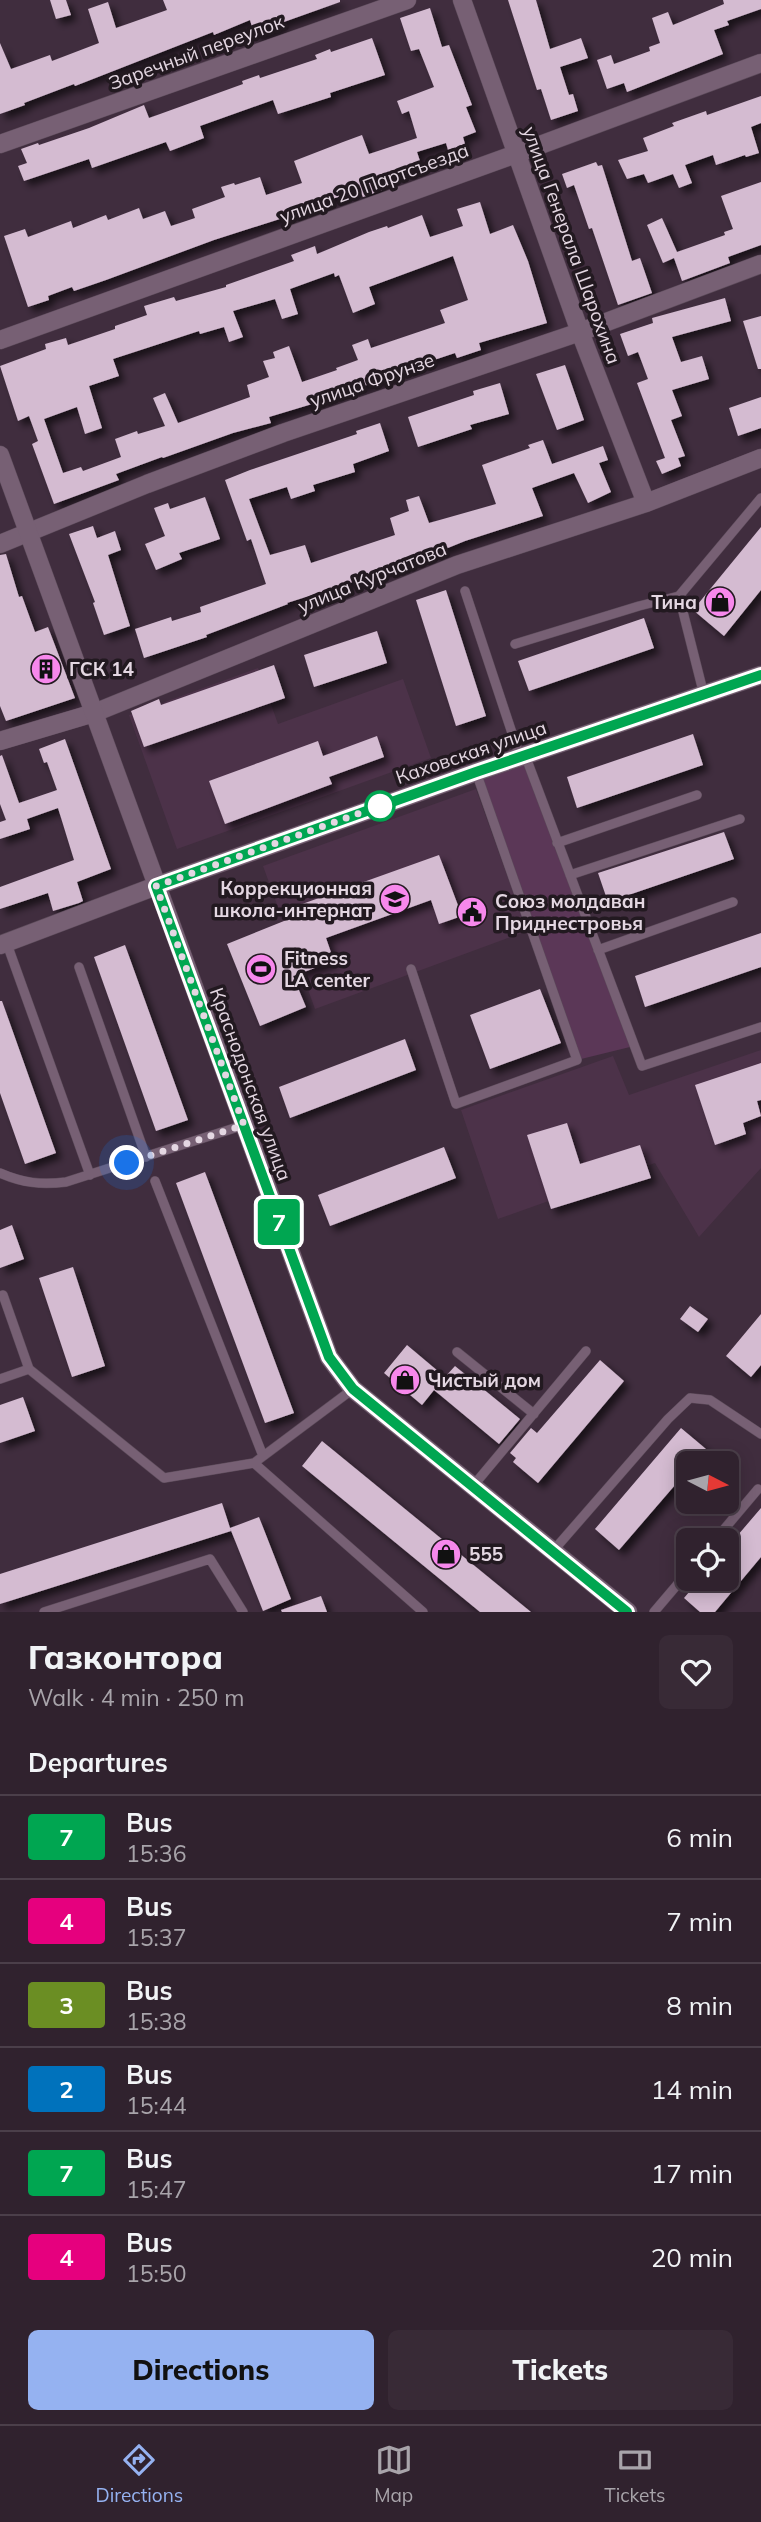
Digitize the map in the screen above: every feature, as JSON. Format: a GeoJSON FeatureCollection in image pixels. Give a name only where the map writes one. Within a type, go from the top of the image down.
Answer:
{"type":"FeatureCollection","features":[{"type":"Feature","properties":{"kind":"street","name":"Заречный переулок"},"geometry":{"type":"LineString","coordinates":[[0,144],[407,0]]}},
{"type":"Feature","properties":{"kind":"street","name":"улица Генерала Шарохина"},"geometry":{"type":"LineString","coordinates":[[461,0],[580,332],[646,503]]}},
{"type":"Feature","properties":{"kind":"street","name":"улица 20 Партсъезда"},"geometry":{"type":"LineString","coordinates":[[0,340],[761,63]]}},
{"type":"Feature","properties":{"kind":"street","name":"улица Фрунзе"},"geometry":{"type":"LineString","coordinates":[[0,544],[147,484],[283,433],[580,332],[761,264]]}},
{"type":"Feature","properties":{"kind":"street","name":"Краснодонская улица"},"geometry":{"type":"LineString","coordinates":[[0,455],[329,1357],[353,1389],[628,1612]]}},
{"type":"Feature","properties":{"kind":"street","name":"улица Курчатова"},"geometry":{"type":"LineString","coordinates":[[0,741],[94,713],[457,565],[646,503],[761,458]]}},
{"type":"Feature","properties":{"kind":"street","name":"Каховская улица"},"geometry":{"type":"LineString","coordinates":[[4,945],[156,886],[476,772],[761,675]]}},
{"type":"Feature","properties":{"kind":"lane"},"geometry":{"type":"LineString","coordinates":[[515,644],[680,596],[761,498]]}},
{"type":"Feature","properties":{"kind":"lane"},"geometry":{"type":"LineString","coordinates":[[465,592],[522,756],[642,1066],[761,1027]]}},
{"type":"Feature","properties":{"kind":"lane"},"geometry":{"type":"LineString","coordinates":[[680,596],[704,695]]}},
{"type":"Feature","properties":{"kind":"lane"},"geometry":{"type":"LineString","coordinates":[[411,969],[456,1104],[577,1060],[476,772]]}},
{"type":"Feature","properties":{"kind":"lane"},"geometry":{"type":"LineString","coordinates":[[557,843],[697,795]]}},
{"type":"Feature","properties":{"kind":"lane"},"geometry":{"type":"LineString","coordinates":[[569,875],[740,819]]}},
{"type":"Feature","properties":{"kind":"lane"},"geometry":{"type":"LineString","coordinates":[[598,950],[733,902]]}},
{"type":"Feature","properties":{"kind":"lane"},"geometry":{"type":"LineString","coordinates":[[4,945],[90,1175]]}},
{"type":"Feature","properties":{"kind":"lane"},"geometry":{"type":"LineString","coordinates":[[79,967],[146,1157]]}},
{"type":"Feature","properties":{"kind":"lane"},"geometry":{"type":"LineString","coordinates":[[0,1173],[19,1181],[41,1185],[66,1182],[244,1125]]}},
{"type":"Feature","properties":{"kind":"lane"},"geometry":{"type":"LineString","coordinates":[[155,1181],[263,1456]]}},
{"type":"Feature","properties":{"kind":"lane"},"geometry":{"type":"LineString","coordinates":[[0,1296],[3,1295],[29,1369],[164,1478],[254,1463],[353,1389]]}},
{"type":"Feature","properties":{"kind":"lane"},"geometry":{"type":"LineString","coordinates":[[457,1352],[534,1414]]}},
{"type":"Feature","properties":{"kind":"lane"},"geometry":{"type":"LineString","coordinates":[[473,1486],[586,1352]]}},
{"type":"Feature","properties":{"kind":"lane"},"geometry":{"type":"LineString","coordinates":[[0,1379],[29,1369]]}},
{"type":"Feature","properties":{"kind":"lane"},"geometry":{"type":"LineString","coordinates":[[553,1551],[668,1419],[690,1398],[710,1400],[761,1434]]}},
{"type":"Feature","properties":{"kind":"lane"},"geometry":{"type":"LineString","coordinates":[[254,1463],[424,1612]]}},
{"type":"Feature","properties":{"kind":"lane"},"geometry":{"type":"LineString","coordinates":[[725,1528],[758,1489]]}},
{"type":"Feature","properties":{"kind":"lane"},"geometry":{"type":"LineString","coordinates":[[44,1612],[210,1559],[243,1612]]}},
{"type":"Feature","properties":{"kind":"lane"},"geometry":{"type":"LineString","coordinates":[[654,1612],[676,1586]]}},
{"type":"Feature","properties":{"kind":"shaded area"},"geometry":{"type":"Polygon","coordinates":[[[258,668],[278,724],[403,679],[431,758],[177,849],[129,715],[258,668]]]}},
{"type":"Feature","properties":{"kind":"shaded area"},"geometry":{"type":"Polygon","coordinates":[[[525,755],[634,1046],[577,1060],[476,772],[525,755]]]}},
{"type":"Feature","properties":{"kind":"shaded area","name":"Коррекционная школа-интернат"},"geometry":{"type":"Polygon","coordinates":[[[476,789],[527,931],[315,1009],[263,866],[476,789]]]}},
{"type":"Feature","properties":{"kind":"shaded area"},"geometry":{"type":"Polygon","coordinates":[[[761,1050],[761,1168],[699,1237],[655,1163],[498,1219],[461,1110],[613,1056],[629,1095],[761,1050]]]}},
{"type":"Feature","properties":{"kind":"building"},"geometry":{"type":"Polygon","coordinates":[[[50,0],[66,0],[71,15],[56,19],[50,0]]]}},
{"type":"Feature","properties":{"kind":"building"},"geometry":{"type":"Polygon","coordinates":[[[163,0],[340,2],[281,23],[282,28],[255,37],[250,20],[214,35],[213,32],[0,114],[0,43],[11,69],[50,55],[52,61],[99,43],[88,9],[108,2],[116,28],[167,10],[163,0]]]}},
{"type":"Feature","properties":{"kind":"building"},"geometry":{"type":"Polygon","coordinates":[[[508,0],[536,0],[550,49],[581,38],[588,58],[560,67],[569,95],[573,94],[578,111],[551,120],[541,89],[537,90],[508,0]]]}},
{"type":"Feature","properties":{"kind":"building"},"geometry":{"type":"Polygon","coordinates":[[[723,0],[761,0],[761,9],[727,21],[729,25],[714,30],[723,54],[627,92],[624,83],[607,89],[597,60],[611,55],[614,64],[650,51],[649,47],[660,43],[652,18],[668,12],[673,25],[724,4],[723,0]]]}},
{"type":"Feature","properties":{"kind":"building"},"geometry":{"type":"Polygon","coordinates":[[[430,8],[442,47],[449,45],[472,105],[466,107],[476,132],[463,137],[465,144],[448,150],[446,143],[417,152],[422,167],[379,182],[382,190],[363,197],[360,190],[307,207],[308,210],[214,240],[74,291],[72,287],[48,296],[49,300],[28,307],[4,236],[25,229],[28,237],[71,221],[73,228],[106,215],[108,220],[139,208],[143,219],[165,211],[171,226],[195,218],[192,209],[225,197],[221,187],[260,177],[266,195],[302,183],[294,161],[362,135],[369,154],[417,138],[409,111],[402,114],[397,101],[434,87],[419,49],[411,51],[400,18],[430,8]]]}},
{"type":"Feature","properties":{"kind":"building"},"geometry":{"type":"Polygon","coordinates":[[[372,38],[385,75],[330,93],[331,97],[278,114],[273,100],[200,126],[204,138],[170,151],[166,142],[92,168],[89,159],[24,181],[18,166],[27,163],[21,149],[89,128],[144,105],[149,118],[243,84],[242,81],[259,75],[260,78],[317,59],[315,55],[330,49],[331,52],[372,38]]]}},
{"type":"Feature","properties":{"kind":"building"},"geometry":{"type":"Polygon","coordinates":[[[761,96],[761,123],[751,127],[759,153],[716,165],[713,155],[685,165],[692,183],[679,188],[673,174],[648,183],[644,174],[627,179],[618,160],[648,151],[643,138],[674,126],[672,123],[706,111],[707,115],[761,96]]]}},
{"type":"Feature","properties":{"kind":"building"},"geometry":{"type":"Polygon","coordinates":[[[596,162],[598,166],[602,165],[632,261],[640,258],[652,293],[618,305],[574,185],[567,188],[562,174],[596,162]]]}},
{"type":"Feature","properties":{"kind":"building"},"geometry":{"type":"Polygon","coordinates":[[[761,182],[761,245],[728,257],[730,263],[682,281],[674,258],[663,263],[647,225],[662,218],[677,252],[725,235],[724,232],[733,229],[721,196],[761,182]]]}},
{"type":"Feature","properties":{"kind":"building"},"geometry":{"type":"Polygon","coordinates":[[[480,202],[490,234],[513,225],[528,261],[547,323],[479,343],[481,350],[457,358],[455,353],[395,373],[396,376],[269,417],[271,423],[233,433],[116,474],[119,480],[54,504],[32,444],[38,441],[29,416],[18,421],[0,366],[46,349],[45,344],[66,338],[68,345],[115,329],[115,326],[147,315],[144,306],[174,297],[176,301],[226,287],[294,261],[291,255],[315,246],[317,254],[369,232],[422,215],[430,237],[463,226],[457,209],[480,202]],[[453,256],[369,287],[375,304],[353,313],[339,275],[335,277],[334,273],[290,289],[298,314],[282,319],[275,299],[233,311],[243,337],[229,342],[224,327],[200,334],[199,331],[113,359],[119,376],[89,386],[102,428],[85,434],[77,407],[44,419],[63,473],[81,467],[83,471],[121,457],[115,439],[137,431],[138,434],[165,426],[153,398],[165,393],[178,423],[250,397],[247,385],[269,377],[263,361],[275,358],[273,352],[289,346],[302,382],[358,360],[352,345],[368,339],[371,348],[445,323],[440,310],[468,300],[453,256]]]}},
{"type":"Feature","properties":{"kind":"building"},"geometry":{"type":"Polygon","coordinates":[[[725,298],[731,321],[672,337],[681,362],[702,356],[709,379],[672,390],[682,416],[671,420],[685,456],[678,458],[681,466],[662,474],[656,461],[665,458],[637,383],[648,379],[638,352],[628,356],[620,334],[653,323],[652,318],[725,298]]]}},
{"type":"Feature","properties":{"kind":"building"},"geometry":{"type":"Polygon","coordinates":[[[761,316],[761,369],[758,369],[743,321],[761,316]]]}},
{"type":"Feature","properties":{"kind":"building"},"geometry":{"type":"Polygon","coordinates":[[[565,365],[584,420],[557,430],[536,374],[565,365]]]}},
{"type":"Feature","properties":{"kind":"building"},"geometry":{"type":"Polygon","coordinates":[[[500,383],[509,414],[470,425],[472,429],[418,447],[408,417],[474,395],[473,391],[500,383]]]}},
{"type":"Feature","properties":{"kind":"building"},"geometry":{"type":"Polygon","coordinates":[[[761,397],[761,428],[738,436],[729,408],[761,397]]]}},
{"type":"Feature","properties":{"kind":"building"},"geometry":{"type":"Polygon","coordinates":[[[380,423],[389,451],[353,464],[355,472],[313,485],[315,491],[291,499],[287,487],[249,499],[270,555],[305,545],[311,563],[395,535],[390,518],[409,511],[406,500],[419,496],[429,523],[496,504],[482,465],[530,448],[528,445],[543,440],[552,464],[603,446],[608,460],[599,463],[611,492],[588,503],[574,473],[532,488],[543,516],[465,541],[406,565],[287,603],[206,635],[207,637],[144,658],[135,629],[171,617],[172,621],[201,612],[200,607],[266,584],[251,539],[247,541],[225,480],[357,434],[356,431],[380,423]]]}},
{"type":"Feature","properties":{"kind":"building"},"geometry":{"type":"Polygon","coordinates":[[[205,497],[220,539],[179,553],[182,559],[156,570],[145,544],[165,536],[154,508],[168,503],[170,509],[205,497]]]}},
{"type":"Feature","properties":{"kind":"building"},"geometry":{"type":"Polygon","coordinates":[[[93,526],[97,538],[115,531],[121,550],[108,555],[130,626],[104,635],[93,603],[95,602],[69,534],[93,526]]]}},
{"type":"Feature","properties":{"kind":"building"},"geometry":{"type":"Polygon","coordinates":[[[761,527],[761,590],[724,636],[693,610],[761,527]]]}},
{"type":"Feature","properties":{"kind":"building"},"geometry":{"type":"Polygon","coordinates":[[[6,554],[19,597],[22,596],[35,632],[48,627],[75,698],[6,721],[0,706],[0,555],[6,554]]]}},
{"type":"Feature","properties":{"kind":"building"},"geometry":{"type":"Polygon","coordinates":[[[446,590],[486,716],[456,726],[416,600],[446,590]]]}},
{"type":"Feature","properties":{"kind":"building"},"geometry":{"type":"Polygon","coordinates":[[[644,618],[654,648],[529,691],[518,661],[644,618]]]}},
{"type":"Feature","properties":{"kind":"building"},"geometry":{"type":"Polygon","coordinates":[[[377,631],[387,663],[314,687],[304,655],[377,631]]]}},
{"type":"Feature","properties":{"kind":"building"},"geometry":{"type":"Polygon","coordinates":[[[274,665],[285,698],[144,747],[131,711],[159,699],[161,705],[274,665]]]}},
{"type":"Feature","properties":{"kind":"building"},"geometry":{"type":"Polygon","coordinates":[[[693,734],[703,765],[577,808],[567,777],[693,734]]]}},
{"type":"Feature","properties":{"kind":"building"},"geometry":{"type":"Polygon","coordinates":[[[377,736],[384,757],[329,777],[332,784],[225,824],[209,781],[318,741],[323,756],[377,736]]]}},
{"type":"Feature","properties":{"kind":"building"},"geometry":{"type":"Polygon","coordinates":[[[65,739],[111,869],[77,882],[83,901],[79,903],[53,911],[48,893],[0,909],[0,887],[74,860],[58,808],[27,819],[30,829],[0,839],[0,822],[6,820],[0,804],[0,756],[2,755],[19,803],[57,790],[39,749],[65,739]]]}},
{"type":"Feature","properties":{"kind":"building"},"geometry":{"type":"Polygon","coordinates":[[[724,832],[734,859],[608,902],[598,873],[724,832]]]}},
{"type":"Feature","properties":{"kind":"building"},"geometry":{"type":"Polygon","coordinates":[[[439,855],[462,916],[439,924],[431,900],[326,938],[334,961],[293,976],[306,1007],[260,1026],[227,944],[294,917],[291,908],[439,855]]]}},
{"type":"Feature","properties":{"kind":"building"},"geometry":{"type":"Polygon","coordinates":[[[761,933],[761,967],[645,1007],[635,976],[761,933]]]}},
{"type":"Feature","properties":{"kind":"building"},"geometry":{"type":"Polygon","coordinates":[[[125,945],[188,1120],[156,1131],[94,957],[125,945]]]}},
{"type":"Feature","properties":{"kind":"building"},"geometry":{"type":"Polygon","coordinates":[[[540,989],[561,1043],[490,1069],[470,1015],[540,989]]]}},
{"type":"Feature","properties":{"kind":"building"},"geometry":{"type":"Polygon","coordinates":[[[0,1001],[56,1153],[25,1164],[0,1093],[0,1001]]]}},
{"type":"Feature","properties":{"kind":"building"},"geometry":{"type":"Polygon","coordinates":[[[405,1039],[416,1070],[290,1118],[279,1087],[405,1039]]]}},
{"type":"Feature","properties":{"kind":"building"},"geometry":{"type":"Polygon","coordinates":[[[761,1063],[761,1100],[757,1101],[761,1116],[743,1123],[746,1134],[715,1145],[695,1085],[761,1063]]]}},
{"type":"Feature","properties":{"kind":"building"},"geometry":{"type":"Polygon","coordinates":[[[567,1123],[580,1164],[640,1145],[651,1178],[551,1209],[527,1135],[567,1123]]]}},
{"type":"Feature","properties":{"kind":"building"},"geometry":{"type":"Polygon","coordinates":[[[444,1147],[456,1178],[330,1226],[318,1195],[444,1147]]]}},
{"type":"Feature","properties":{"kind":"building"},"geometry":{"type":"Polygon","coordinates":[[[205,1172],[294,1413],[265,1423],[176,1183],[205,1172]]]}},
{"type":"Feature","properties":{"kind":"building"},"geometry":{"type":"Polygon","coordinates":[[[12,1225],[24,1259],[0,1268],[0,1230],[12,1225]]]}},
{"type":"Feature","properties":{"kind":"building"},"geometry":{"type":"Polygon","coordinates":[[[73,1267],[105,1366],[72,1377],[39,1278],[73,1267]]]}},
{"type":"Feature","properties":{"kind":"building"},"geometry":{"type":"Polygon","coordinates":[[[690,1306],[708,1319],[698,1332],[680,1319],[690,1306]]]}},
{"type":"Feature","properties":{"kind":"building"},"geometry":{"type":"Polygon","coordinates":[[[761,1314],[761,1365],[751,1377],[726,1356],[761,1314]]]}},
{"type":"Feature","properties":{"kind":"building"},"geometry":{"type":"Polygon","coordinates":[[[407,1345],[445,1377],[455,1366],[520,1419],[499,1444],[434,1390],[422,1405],[384,1373],[407,1345]]]}},
{"type":"Feature","properties":{"kind":"building"},"geometry":{"type":"Polygon","coordinates":[[[600,1360],[624,1381],[538,1483],[513,1462],[516,1458],[510,1453],[531,1428],[537,1433],[600,1360]]]}},
{"type":"Feature","properties":{"kind":"building"},"geometry":{"type":"Polygon","coordinates":[[[23,1397],[35,1431],[0,1443],[0,1405],[23,1397]]]}},
{"type":"Feature","properties":{"kind":"building"},"geometry":{"type":"Polygon","coordinates":[[[681,1428],[706,1449],[676,1451],[676,1484],[619,1550],[595,1529],[681,1428]]]}},
{"type":"Feature","properties":{"kind":"building"},"geometry":{"type":"Polygon","coordinates":[[[322,1441],[531,1612],[480,1612],[302,1466],[322,1441]]]}},
{"type":"Feature","properties":{"kind":"building"},"geometry":{"type":"Polygon","coordinates":[[[222,1503],[231,1531],[0,1604],[0,1574],[222,1503]]]}},
{"type":"Feature","properties":{"kind":"building"},"geometry":{"type":"Polygon","coordinates":[[[761,1508],[761,1557],[739,1583],[739,1534],[761,1508]]]}},
{"type":"Feature","properties":{"kind":"building"},"geometry":{"type":"Polygon","coordinates":[[[259,1517],[291,1599],[263,1611],[230,1528],[259,1517]]]}},
{"type":"Feature","properties":{"kind":"building"},"geometry":{"type":"Polygon","coordinates":[[[690,1591],[733,1591],[715,1612],[700,1612],[684,1598],[690,1591]]]}},
{"type":"Feature","properties":{"kind":"building"},"geometry":{"type":"Polygon","coordinates":[[[321,1596],[327,1612],[281,1610],[321,1596]]]}},
{"type":"Feature","properties":{"kind":"bus line","name":"7"},"geometry":{"type":"LineString","coordinates":[[627,1612],[353,1389],[340,1374],[329,1357],[156,886],[476,772],[761,675]]}},
{"type":"Feature","properties":{"kind":"place","name":"Тина"},"geometry":{"type":"Point","coordinates":[720,602]}},
{"type":"Feature","properties":{"kind":"place","name":"ГСК 14"},"geometry":{"type":"Point","coordinates":[46,669]}},
{"type":"Feature","properties":{"kind":"place","name":"Коррекционная школа-интернат"},"geometry":{"type":"Point","coordinates":[395,899]}},
{"type":"Feature","properties":{"kind":"place","name":"Союз молдаван Приднестровья"},"geometry":{"type":"Point","coordinates":[472,912]}},
{"type":"Feature","properties":{"kind":"place","name":"Fitness LA center"},"geometry":{"type":"Point","coordinates":[261,969]}},
{"type":"Feature","properties":{"kind":"place","name":"Чистый дом"},"geometry":{"type":"Point","coordinates":[405,1380]}},
{"type":"Feature","properties":{"kind":"place","name":"555"},"geometry":{"type":"Point","coordinates":[446,1554]}},
{"type":"Feature","properties":{"kind":"route"},"geometry":{"type":"LineString","coordinates":[[127,1163],[244,1125],[156,886],[380,806]]}}]}
